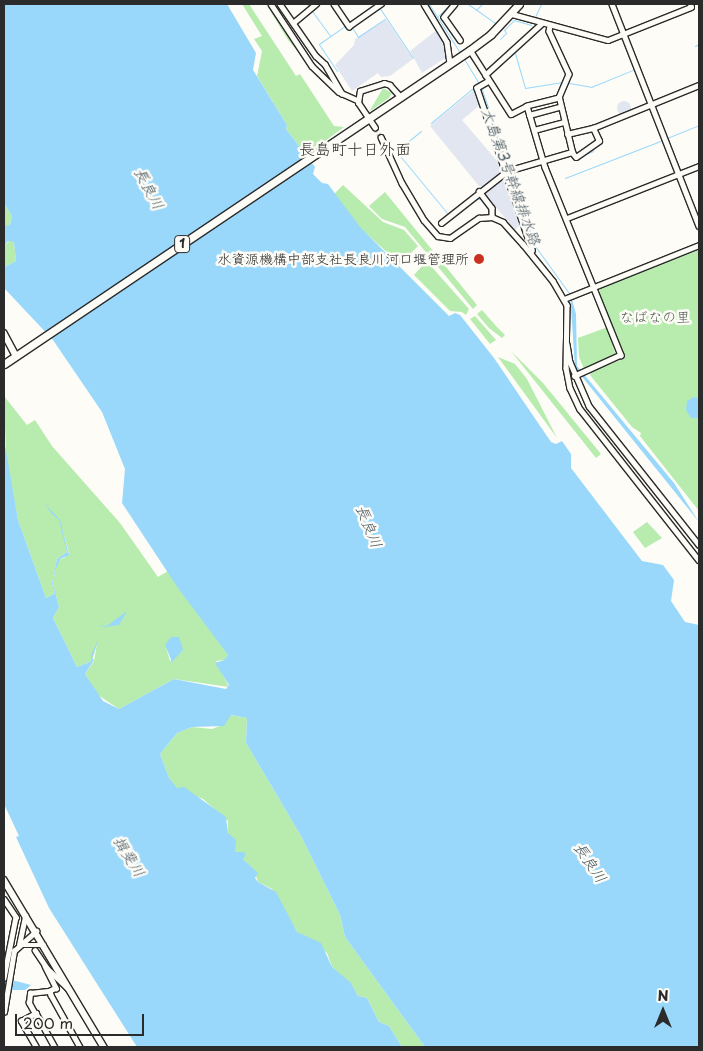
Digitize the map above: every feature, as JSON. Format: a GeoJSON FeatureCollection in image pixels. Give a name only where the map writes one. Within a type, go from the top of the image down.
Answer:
{"type":"FeatureCollection","features":[{"type":"Feature","properties":{"kind":"highway","name":"1"},"geometry":{"type":"LineString","coordinates":[[4,364],[15,354],[468,51],[512,14],[519,4]]}},
{"type":"Feature","properties":{"kind":"main road"},"geometry":{"type":"LineString","coordinates":[[4,333],[15,354]]}},
{"type":"Feature","properties":{"kind":"main road"},"geometry":{"type":"LineString","coordinates":[[4,880],[104,1047]]}},
{"type":"Feature","properties":{"kind":"street"},"geometry":{"type":"LineString","coordinates":[[271,4],[312,66],[342,94],[357,100],[375,128]]}},
{"type":"Feature","properties":{"kind":"street"},"geometry":{"type":"LineString","coordinates":[[280,4],[325,64],[342,94]]}},
{"type":"Feature","properties":{"kind":"street"},"geometry":{"type":"LineString","coordinates":[[285,12],[288,4]]}},
{"type":"Feature","properties":{"kind":"street"},"geometry":{"type":"LineString","coordinates":[[293,23],[316,4]]}},
{"type":"Feature","properties":{"kind":"street"},"geometry":{"type":"LineString","coordinates":[[334,4],[349,26],[381,4]]}},
{"type":"Feature","properties":{"kind":"street"},"geometry":{"type":"LineString","coordinates":[[424,4],[447,42],[452,62]]}},
{"type":"Feature","properties":{"kind":"street"},"geometry":{"type":"LineString","coordinates":[[455,4],[444,16],[460,40]]}},
{"type":"Feature","properties":{"kind":"street"},"geometry":{"type":"LineString","coordinates":[[612,4],[699,226]]}},
{"type":"Feature","properties":{"kind":"street"},"geometry":{"type":"LineString","coordinates":[[512,14],[541,24],[605,40],[624,35],[691,7],[690,4]]}},
{"type":"Feature","properties":{"kind":"street"},"geometry":{"type":"LineString","coordinates":[[485,75],[541,24]]}},
{"type":"Feature","properties":{"kind":"street"},"geometry":{"type":"LineString","coordinates":[[550,26],[549,32],[569,74],[559,98],[559,107],[572,152],[576,157],[599,141],[593,128]]}},
{"type":"Feature","properties":{"kind":"street"},"geometry":{"type":"LineString","coordinates":[[468,51],[511,114],[527,106],[559,98]]}},
{"type":"Feature","properties":{"kind":"street"},"geometry":{"type":"LineString","coordinates":[[489,81],[480,86],[509,170],[531,254]]}},
{"type":"Feature","properties":{"kind":"street"},"geometry":{"type":"LineString","coordinates":[[357,100],[362,88],[380,83],[390,85],[400,96]]}},
{"type":"Feature","properties":{"kind":"street"},"geometry":{"type":"LineString","coordinates":[[567,134],[593,128],[699,85]]}},
{"type":"Feature","properties":{"kind":"street"},"geometry":{"type":"LineString","coordinates":[[527,106],[543,160],[621,355],[579,374]]}},
{"type":"Feature","properties":{"kind":"street"},"geometry":{"type":"LineString","coordinates":[[530,115],[559,107]]}},
{"type":"Feature","properties":{"kind":"street"},"geometry":{"type":"LineString","coordinates":[[534,130],[563,122]]}},
{"type":"Feature","properties":{"kind":"street"},"geometry":{"type":"LineString","coordinates":[[381,138],[419,212],[442,238],[450,238],[480,218],[492,217],[503,222],[566,298],[569,321],[566,343],[568,378],[580,409],[699,560]]}},
{"type":"Feature","properties":{"kind":"street"},"geometry":{"type":"LineString","coordinates":[[441,223],[509,170],[572,152]]}},
{"type":"Feature","properties":{"kind":"street"},"geometry":{"type":"LineString","coordinates":[[567,218],[699,166]]}},
{"type":"Feature","properties":{"kind":"street"},"geometry":{"type":"LineString","coordinates":[[480,191],[492,208],[492,217]]}},
{"type":"Feature","properties":{"kind":"street"},"geometry":{"type":"LineString","coordinates":[[566,298],[699,245]]}},
{"type":"Feature","properties":{"kind":"street"},"geometry":{"type":"LineString","coordinates":[[566,343],[579,374],[589,406],[699,545]]}},
{"type":"Feature","properties":{"kind":"street"},"geometry":{"type":"LineString","coordinates":[[4,899],[16,917],[6,979],[4,1012]]}},
{"type":"Feature","properties":{"kind":"street"},"geometry":{"type":"LineString","coordinates":[[18,946],[25,913]]}},
{"type":"Feature","properties":{"kind":"street"},"geometry":{"type":"LineString","coordinates":[[6,979],[14,951],[36,931]]}},
{"type":"Feature","properties":{"kind":"street"},"geometry":{"type":"LineString","coordinates":[[18,946],[30,943],[44,945]]}},
{"type":"Feature","properties":{"kind":"street"},"geometry":{"type":"LineString","coordinates":[[35,950],[56,988],[50,991],[30,993],[29,1003],[56,1047]]}},
{"type":"Feature","properties":{"kind":"street"},"geometry":{"type":"LineString","coordinates":[[45,966],[70,989]]}},
{"type":"Feature","properties":{"kind":"street"},"geometry":{"type":"LineString","coordinates":[[50,991],[80,1047]]}},
{"type":"Feature","properties":{"kind":"street"},"geometry":{"type":"LineString","coordinates":[[35,1014],[21,1021],[36,1047]]}},
{"type":"Feature","properties":{"kind":"shaded area"},"geometry":{"type":"Polygon","coordinates":[[[386,19],[413,59],[390,76],[381,77],[378,73],[352,91],[335,65],[354,45],[355,39],[386,19]]]}},
{"type":"Feature","properties":{"kind":"shaded area"},"geometry":{"type":"Polygon","coordinates":[[[438,29],[446,42],[447,57],[422,73],[410,51],[438,29]]]}},
{"type":"Feature","properties":{"kind":"shaded area"},"geometry":{"type":"Polygon","coordinates":[[[475,89],[481,104],[462,120],[504,169],[483,187],[479,186],[430,126],[475,89]]]}},
{"type":"Feature","properties":{"kind":"shaded area"},"geometry":{"type":"Polygon","coordinates":[[[624,101],[629,103],[631,108],[629,113],[624,115],[619,113],[617,108],[619,103],[624,101]]]}},
{"type":"Feature","properties":{"kind":"shaded area"},"geometry":{"type":"Polygon","coordinates":[[[504,175],[522,223],[515,230],[484,193],[504,175]]]}},
{"type":"Feature","properties":{"kind":"green space"},"geometry":{"type":"Polygon","coordinates":[[[242,4],[249,4],[296,76],[300,74],[334,126],[344,127],[306,155],[286,129],[287,125],[257,76],[262,51],[254,39],[262,36],[242,4]]]}},
{"type":"Feature","properties":{"kind":"green space"},"geometry":{"type":"Polygon","coordinates":[[[266,4],[269,4],[301,55],[288,40],[266,4]]]}},
{"type":"Feature","properties":{"kind":"green space"},"geometry":{"type":"Polygon","coordinates":[[[383,88],[392,93],[389,98],[369,112],[383,88]]]}},
{"type":"Feature","properties":{"kind":"green space"},"geometry":{"type":"Polygon","coordinates":[[[343,185],[383,222],[404,230],[418,246],[400,264],[359,227],[334,194],[343,185]]]}},
{"type":"Feature","properties":{"kind":"green space"},"geometry":{"type":"Polygon","coordinates":[[[385,192],[477,305],[473,309],[405,227],[382,219],[369,206],[385,192]]]}},
{"type":"Feature","properties":{"kind":"green space"},"geometry":{"type":"Polygon","coordinates":[[[4,203],[12,216],[10,225],[5,227],[4,203]]]}},
{"type":"Feature","properties":{"kind":"green space"},"geometry":{"type":"Polygon","coordinates":[[[10,240],[14,242],[16,261],[4,267],[4,246],[10,240]]]}},
{"type":"Feature","properties":{"kind":"green space","name":"なばなの里"},"geometry":{"type":"Polygon","coordinates":[[[699,250],[699,511],[640,436],[641,433],[632,427],[590,375],[591,372],[623,359],[599,295],[600,288],[699,250]]]}},
{"type":"Feature","properties":{"kind":"green space"},"geometry":{"type":"Polygon","coordinates":[[[430,265],[469,309],[466,315],[462,312],[450,311],[414,275],[422,266],[430,265]]]}},
{"type":"Feature","properties":{"kind":"green space"},"geometry":{"type":"Polygon","coordinates":[[[482,310],[505,335],[502,338],[489,328],[477,314],[482,310]]]}},
{"type":"Feature","properties":{"kind":"green space"},"geometry":{"type":"Polygon","coordinates":[[[475,316],[496,340],[490,344],[470,319],[475,316]]]}},
{"type":"Feature","properties":{"kind":"green space"},"geometry":{"type":"Polygon","coordinates":[[[608,327],[616,357],[584,369],[579,357],[578,338],[608,327]]]}},
{"type":"Feature","properties":{"kind":"green space"},"geometry":{"type":"Polygon","coordinates":[[[511,351],[543,383],[601,454],[596,458],[511,351]]]}},
{"type":"Feature","properties":{"kind":"green space"},"geometry":{"type":"Polygon","coordinates":[[[498,357],[515,364],[527,379],[557,438],[498,357]]]}},
{"type":"Feature","properties":{"kind":"green space"},"geometry":{"type":"Polygon","coordinates":[[[4,396],[27,425],[35,420],[52,446],[120,523],[158,577],[168,571],[173,576],[228,655],[224,660],[216,661],[229,687],[174,679],[119,709],[98,695],[85,674],[94,661],[97,644],[92,661],[77,667],[53,618],[59,607],[53,584],[55,572],[59,559],[64,558],[69,553],[62,528],[67,552],[57,559],[52,583],[54,594],[46,598],[18,520],[6,456],[4,396]],[[171,637],[166,647],[170,661],[182,651],[171,637]]]}},
{"type":"Feature","properties":{"kind":"green space"},"geometry":{"type":"Polygon","coordinates":[[[647,522],[662,538],[645,548],[633,532],[647,522]]]}},
{"type":"Feature","properties":{"kind":"green space"},"geometry":{"type":"Polygon","coordinates":[[[230,715],[247,718],[246,743],[301,836],[340,915],[345,937],[425,1047],[402,1047],[389,1026],[379,1022],[367,998],[358,996],[352,985],[332,967],[327,953],[297,932],[272,889],[258,882],[254,870],[242,858],[246,855],[235,852],[228,833],[228,821],[203,799],[177,789],[169,778],[160,754],[177,733],[192,727],[212,729],[225,724],[230,715]]]}},
{"type":"Feature","properties":{"kind":"water"},"geometry":{"type":"Polygon","coordinates":[[[4,4],[227,4],[256,53],[253,70],[287,125],[286,129],[315,167],[313,174],[322,183],[328,184],[360,227],[449,316],[455,313],[460,315],[494,358],[551,442],[556,444],[562,441],[571,454],[571,468],[642,561],[663,565],[674,580],[671,601],[685,622],[699,625],[699,1047],[425,1047],[345,937],[340,915],[301,836],[246,743],[247,718],[231,715],[224,726],[192,727],[177,733],[160,754],[169,778],[177,788],[184,787],[226,817],[228,833],[236,840],[235,852],[244,852],[246,855],[243,859],[258,873],[255,878],[258,882],[276,892],[297,932],[321,943],[332,967],[351,983],[358,996],[367,998],[379,1022],[389,1026],[402,1047],[137,1047],[49,908],[16,837],[19,836],[4,804],[4,439],[18,520],[46,598],[54,594],[52,583],[57,559],[67,552],[59,520],[44,503],[60,520],[69,555],[60,559],[55,572],[53,584],[59,607],[53,618],[77,667],[92,661],[91,655],[99,638],[92,658],[94,660],[85,674],[103,701],[119,709],[174,679],[226,689],[229,685],[215,663],[224,660],[228,655],[178,588],[122,503],[125,469],[102,412],[53,340],[4,288],[4,267],[16,261],[14,242],[8,241],[4,246],[4,226],[10,225],[12,216],[4,203],[4,4]]]}},
{"type":"Feature","properties":{"kind":"water"},"geometry":{"type":"Polygon","coordinates":[[[570,292],[576,314],[577,366],[674,483],[699,522],[575,368],[570,292]]]}},
{"type":"Feature","properties":{"kind":"water"},"geometry":{"type":"Polygon","coordinates":[[[694,397],[699,398],[699,418],[691,418],[686,410],[687,401],[694,397]]]}},
{"type":"Feature","properties":{"kind":"water"},"geometry":{"type":"Polygon","coordinates":[[[127,611],[119,625],[105,627],[99,625],[107,626],[127,611]]]}},
{"type":"Feature","properties":{"kind":"water"},"geometry":{"type":"Polygon","coordinates":[[[171,637],[179,637],[183,650],[172,662],[165,645],[171,637]]]}},
{"type":"Feature","properties":{"kind":"water"},"geometry":{"type":"Polygon","coordinates":[[[4,981],[16,981],[31,985],[25,990],[12,990],[4,988],[4,981]]]}},
{"type":"Feature","properties":{"kind":"waterway"},"geometry":{"type":"LineString","coordinates":[[350,22],[375,4]]}},
{"type":"Feature","properties":{"kind":"waterway","name":"大島第3号幹線排水路"},"geometry":{"type":"LineString","coordinates":[[429,4],[461,54]]}},
{"type":"Feature","properties":{"kind":"waterway"},"geometry":{"type":"LineString","coordinates":[[438,16],[450,4]]}},
{"type":"Feature","properties":{"kind":"waterway"},"geometry":{"type":"LineString","coordinates":[[468,4],[495,23]]}},
{"type":"Feature","properties":{"kind":"waterway"},"geometry":{"type":"LineString","coordinates":[[476,10],[482,4]]}},
{"type":"Feature","properties":{"kind":"waterway"},"geometry":{"type":"LineString","coordinates":[[534,19],[541,4]]}},
{"type":"Feature","properties":{"kind":"waterway"},"geometry":{"type":"LineString","coordinates":[[379,7],[413,58]]}},
{"type":"Feature","properties":{"kind":"waterway"},"geometry":{"type":"LineString","coordinates":[[312,11],[330,36]]}},
{"type":"Feature","properties":{"kind":"waterway"},"geometry":{"type":"LineString","coordinates":[[352,27],[358,37],[385,19]]}},
{"type":"Feature","properties":{"kind":"waterway"},"geometry":{"type":"LineString","coordinates":[[504,30],[514,20],[531,25]]}},
{"type":"Feature","properties":{"kind":"waterway"},"geometry":{"type":"LineString","coordinates":[[337,71],[319,44],[346,25]]}},
{"type":"Feature","properties":{"kind":"waterway"},"geometry":{"type":"LineString","coordinates":[[500,39],[506,33],[504,29]]}},
{"type":"Feature","properties":{"kind":"waterway"},"geometry":{"type":"LineString","coordinates":[[695,46],[699,44]]}},
{"type":"Feature","properties":{"kind":"waterway"},"geometry":{"type":"LineString","coordinates":[[515,53],[525,88],[563,82]]}},
{"type":"Feature","properties":{"kind":"waterway","name":"大島第3号幹線排水路"},"geometry":{"type":"LineString","coordinates":[[463,57],[479,84]]}},
{"type":"Feature","properties":{"kind":"waterway"},"geometry":{"type":"LineString","coordinates":[[569,83],[591,87],[635,69]]}},
{"type":"Feature","properties":{"kind":"waterway","name":"大島第3号幹線排水路"},"geometry":{"type":"LineString","coordinates":[[481,87],[509,168]]}},
{"type":"Feature","properties":{"kind":"waterway"},"geometry":{"type":"LineString","coordinates":[[431,123],[473,88]]}},
{"type":"Feature","properties":{"kind":"waterway"},"geometry":{"type":"LineString","coordinates":[[667,138],[699,125]]}},
{"type":"Feature","properties":{"kind":"waterway"},"geometry":{"type":"LineString","coordinates":[[421,131],[396,151],[448,214]]}},
{"type":"Feature","properties":{"kind":"waterway"},"geometry":{"type":"LineString","coordinates":[[565,178],[663,140]]}},
{"type":"Feature","properties":{"kind":"waterway"},"geometry":{"type":"LineString","coordinates":[[574,158],[593,151],[592,147]]}},
{"type":"Feature","properties":{"kind":"waterway"},"geometry":{"type":"LineString","coordinates":[[546,162],[573,155]]}},
{"type":"Feature","properties":{"kind":"waterway","name":"大島第3号幹線排水路"},"geometry":{"type":"LineString","coordinates":[[511,172],[535,246],[569,293]]}},
{"type":"Feature","properties":{"kind":"waterway"},"geometry":{"type":"LineString","coordinates":[[474,199],[480,199],[487,207]]}},
{"type":"Feature","properties":{"kind":"waterway"},"geometry":{"type":"LineString","coordinates":[[506,231],[512,238]]}},
{"type":"Feature","properties":{"kind":"tunnel"},"geometry":{"type":"LineString","coordinates":[[375,128],[381,137]]}},
{"type":"Feature","properties":{"kind":"place","name":"水資源機構中部支社長良川河口堰管理所"},"geometry":{"type":"Point","coordinates":[479,259]}},
{"type":"Feature","properties":{"kind":"district","name":"長島町十日外面"},"geometry":{"type":"Point","coordinates":[355,148]}},
{"type":"Feature","properties":{"kind":"water label","name":"長良川"},"geometry":{"type":"Point","coordinates":[150,188]}},
{"type":"Feature","properties":{"kind":"water label","name":"長良川"},"geometry":{"type":"Point","coordinates":[370,526]}},
{"type":"Feature","properties":{"kind":"water label","name":"揖斐川"},"geometry":{"type":"Point","coordinates":[130,856]}},
{"type":"Feature","properties":{"kind":"water label","name":"長良川"},"geometry":{"type":"Point","coordinates":[591,862]}}]}
